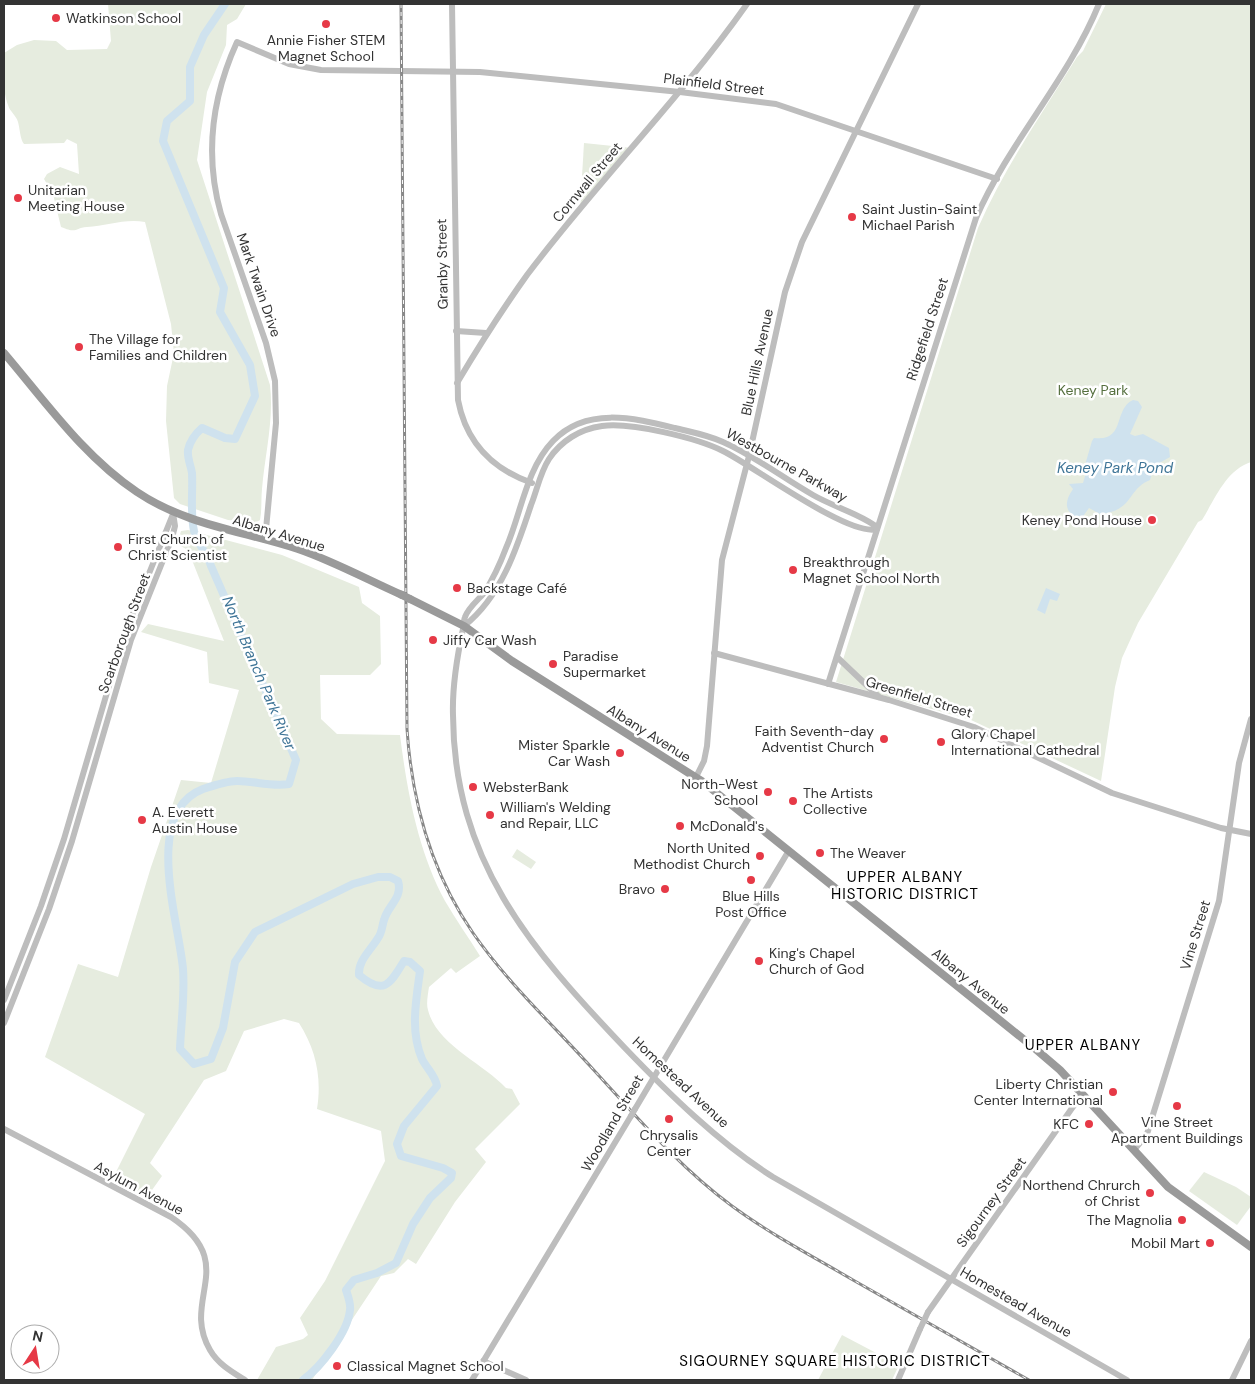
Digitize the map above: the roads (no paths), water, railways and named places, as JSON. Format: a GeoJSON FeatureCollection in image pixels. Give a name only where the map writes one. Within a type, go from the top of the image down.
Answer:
{"type":"FeatureCollection","features":[{"type":"Feature","properties":{"kind":"highway","name":"Albany Avenue"},"geometry":{"type":"LineString","coordinates":[[4,353],[104,466],[137,492],[173,513],[200,523],[312,554],[464,626],[512,662],[696,777],[1032,1046],[1060,1070],[1178,1196],[1251,1248]]}},
{"type":"Feature","properties":{"kind":"main road","name":"Granby Street"},"geometry":{"type":"LineString","coordinates":[[452,4],[456,384],[461,416],[472,441],[486,457],[501,468],[538,485]]}},
{"type":"Feature","properties":{"kind":"main road","name":"Cornwall Street"},"geometry":{"type":"LineString","coordinates":[[456,384],[486,333],[534,267],[680,92],[747,4]]}},
{"type":"Feature","properties":{"kind":"main road","name":"Blue Hills Avenue"},"geometry":{"type":"LineString","coordinates":[[696,777],[706,754],[722,560],[747,465],[791,272],[802,242],[918,4]]}},
{"type":"Feature","properties":{"kind":"main road","name":"Ridgefield Street"},"geometry":{"type":"LineString","coordinates":[[828,684],[980,207],[1078,47],[1099,4]]}},
{"type":"Feature","properties":{"kind":"main road","name":"Plainfield Street"},"geometry":{"type":"LineString","coordinates":[[237,42],[281,61],[305,68],[331,71],[388,71],[402,68],[453,70],[680,92],[776,104],[997,179]]}},
{"type":"Feature","properties":{"kind":"main road","name":"Mark Twain Drive"},"geometry":{"type":"LineString","coordinates":[[237,42],[225,70],[214,107],[211,141],[212,168],[221,214],[266,342],[275,381],[276,423],[265,540]]}},
{"type":"Feature","properties":{"kind":"main road"},"geometry":{"type":"LineString","coordinates":[[456,331],[486,333]]}},
{"type":"Feature","properties":{"kind":"main road","name":"Westbourne Parkway"},"geometry":{"type":"LineString","coordinates":[[464,626],[466,614],[487,588],[505,552],[537,463],[557,437],[570,427],[599,418],[619,416],[721,440],[826,503],[872,523],[877,529]]}},
{"type":"Feature","properties":{"kind":"main road"},"geometry":{"type":"LineString","coordinates":[[599,418],[600,426]]}},
{"type":"Feature","properties":{"kind":"main road","name":"Westbourne Parkway"},"geometry":{"type":"LineString","coordinates":[[464,626],[490,598],[512,556],[544,467],[562,444],[580,432],[600,426],[621,425],[670,435],[713,447],[838,519],[867,530],[877,529]]}},
{"type":"Feature","properties":{"kind":"main road"},"geometry":{"type":"LineString","coordinates":[[670,435],[671,427]]}},
{"type":"Feature","properties":{"kind":"main road","name":"Scarborough Street"},"geometry":{"type":"LineString","coordinates":[[4,1000],[41,906],[64,839],[107,686],[123,638],[173,513]]}},
{"type":"Feature","properties":{"kind":"main road","name":"Scarborough Street"},"geometry":{"type":"LineString","coordinates":[[4,1023],[49,909],[72,841],[131,640],[171,542],[175,526],[173,513]]}},
{"type":"Feature","properties":{"kind":"main road"},"geometry":{"type":"LineString","coordinates":[[505,552],[512,556]]}},
{"type":"Feature","properties":{"kind":"main road","name":"Homestead Avenue"},"geometry":{"type":"LineString","coordinates":[[464,626],[458,647],[454,674],[453,736],[462,796],[484,860],[521,927],[546,962],[654,1078],[753,1164],[1127,1380]]}},
{"type":"Feature","properties":{"kind":"main road"},"geometry":{"type":"LineString","coordinates":[[123,638],[131,640]]}},
{"type":"Feature","properties":{"kind":"main road","name":"Greenfield Street"},"geometry":{"type":"LineString","coordinates":[[714,653],[879,698],[974,727],[1112,793],[1229,830],[1251,834]]}},
{"type":"Feature","properties":{"kind":"main road"},"geometry":{"type":"LineString","coordinates":[[837,657],[879,698]]}},
{"type":"Feature","properties":{"kind":"main road"},"geometry":{"type":"LineString","coordinates":[[107,686],[115,690]]}},
{"type":"Feature","properties":{"kind":"main road","name":"Vine Street"},"geometry":{"type":"LineString","coordinates":[[1134,1150],[1147,1134],[1218,906],[1239,763],[1251,719]]}},
{"type":"Feature","properties":{"kind":"main road"},"geometry":{"type":"LineString","coordinates":[[86,764],[94,766]]}},
{"type":"Feature","properties":{"kind":"main road"},"geometry":{"type":"LineString","coordinates":[[64,839],[72,841]]}},
{"type":"Feature","properties":{"kind":"main road","name":"Woodland Street"},"geometry":{"type":"LineString","coordinates":[[472,1380],[788,852]]}},
{"type":"Feature","properties":{"kind":"main road"},"geometry":{"type":"LineString","coordinates":[[41,906],[49,909]]}},
{"type":"Feature","properties":{"kind":"main road"},"geometry":{"type":"LineString","coordinates":[[10,986],[18,990]]}},
{"type":"Feature","properties":{"kind":"main road","name":"Sigourney Street"},"geometry":{"type":"LineString","coordinates":[[898,1380],[928,1312],[1082,1094]]}},
{"type":"Feature","properties":{"kind":"main road","name":"Asylum Avenue"},"geometry":{"type":"LineString","coordinates":[[4,1129],[171,1217],[187,1228],[202,1249],[206,1267],[206,1291],[201,1314],[206,1339],[217,1359],[245,1380]]}},
{"type":"Feature","properties":{"kind":"main road"},"geometry":{"type":"LineString","coordinates":[[1232,1380],[1251,1341]]}},
{"type":"Feature","properties":{"kind":"main road"},"geometry":{"type":"LineString","coordinates":[[483,1361],[526,1380]]}},
{"type":"Feature","properties":{"kind":"water","name":"Keney Park Pond"},"geometry":{"type":"Polygon","coordinates":[[[1133,400],[1138,401],[1142,407],[1130,434],[1135,436],[1143,434],[1169,448],[1170,457],[1154,466],[1150,480],[1137,489],[1119,509],[1100,514],[1089,508],[1081,519],[1076,517],[1067,507],[1068,499],[1073,489],[1069,484],[1083,483],[1086,473],[1080,471],[1085,465],[1092,441],[1094,438],[1104,438],[1111,435],[1118,424],[1123,410],[1133,400]]]}},
{"type":"Feature","properties":{"kind":"water"},"geometry":{"type":"Polygon","coordinates":[[[1046,588],[1060,594],[1057,601],[1050,599],[1045,614],[1037,610],[1046,588]]]}},
{"type":"Feature","properties":{"kind":"waterway","name":"North Branch Park River"},"geometry":{"type":"LineString","coordinates":[[225,4],[204,35],[190,67],[190,101],[167,121],[163,141],[224,288],[220,312],[250,365],[255,396],[235,439],[225,438],[202,428],[191,441],[188,453],[192,473],[193,524],[195,536],[207,556],[296,760],[289,784],[276,785],[237,781],[211,786],[184,801],[174,820],[169,844],[169,870],[171,897],[183,969],[180,1049],[194,1064],[211,1059],[223,1028],[235,962],[255,932],[353,884],[378,877],[390,877],[398,881],[397,897],[386,915],[379,936],[363,960],[359,975],[368,982],[381,986],[391,980],[404,961],[410,962],[420,971],[415,1016],[416,1038],[422,1059],[433,1075],[437,1086],[404,1126],[397,1144],[401,1156],[443,1168],[452,1173],[451,1178],[430,1198],[413,1224],[396,1263],[377,1273],[354,1280],[346,1290],[350,1308],[344,1328],[318,1367],[303,1380]]}},
{"type":"Feature","properties":{"kind":"railway"},"geometry":{"type":"LineString","coordinates":[[401,4],[407,729],[419,810],[426,836],[446,886],[458,910],[500,969],[694,1175],[732,1206],[761,1226],[1029,1380]]}},
{"type":"Feature","properties":{"kind":"place","name":"Watkinson School"},"geometry":{"type":"Point","coordinates":[56,18]}},
{"type":"Feature","properties":{"kind":"place","name":"Annie Fisher STEM Magnet School"},"geometry":{"type":"Point","coordinates":[326,24]}},
{"type":"Feature","properties":{"kind":"place","name":"Unitarian Meeting House"},"geometry":{"type":"Point","coordinates":[18,198]}},
{"type":"Feature","properties":{"kind":"place","name":"Saint Justin-Saint Michael Parish"},"geometry":{"type":"Point","coordinates":[852,217]}},
{"type":"Feature","properties":{"kind":"place","name":"The Village for Families and Children"},"geometry":{"type":"Point","coordinates":[79,347]}},
{"type":"Feature","properties":{"kind":"place","name":"Keney Pond House"},"geometry":{"type":"Point","coordinates":[1152,520]}},
{"type":"Feature","properties":{"kind":"place","name":"First Church of Christ Scientist"},"geometry":{"type":"Point","coordinates":[118,547]}},
{"type":"Feature","properties":{"kind":"place","name":"Breakthrough Magnet School North"},"geometry":{"type":"Point","coordinates":[793,570]}},
{"type":"Feature","properties":{"kind":"place","name":"Backstage Café"},"geometry":{"type":"Point","coordinates":[457,588]}},
{"type":"Feature","properties":{"kind":"place","name":"Jiffy Car Wash"},"geometry":{"type":"Point","coordinates":[433,640]}},
{"type":"Feature","properties":{"kind":"place","name":"Paradise Supermarket"},"geometry":{"type":"Point","coordinates":[553,664]}},
{"type":"Feature","properties":{"kind":"place","name":"Faith Seventh-day Adventist Church"},"geometry":{"type":"Point","coordinates":[884,739]}},
{"type":"Feature","properties":{"kind":"place","name":"Glory Chapel International Cathedral"},"geometry":{"type":"Point","coordinates":[941,742]}},
{"type":"Feature","properties":{"kind":"place","name":"Mister Sparkle Car Wash"},"geometry":{"type":"Point","coordinates":[620,753]}},
{"type":"Feature","properties":{"kind":"place","name":"WebsterBank"},"geometry":{"type":"Point","coordinates":[473,787]}},
{"type":"Feature","properties":{"kind":"place","name":"North-West School"},"geometry":{"type":"Point","coordinates":[768,792]}},
{"type":"Feature","properties":{"kind":"place","name":"The Artists Collective"},"geometry":{"type":"Point","coordinates":[793,801]}},
{"type":"Feature","properties":{"kind":"place","name":"William's Welding and Repair, LLC"},"geometry":{"type":"Point","coordinates":[490,815]}},
{"type":"Feature","properties":{"kind":"place","name":"A. Everett Austin House"},"geometry":{"type":"Point","coordinates":[142,820]}},
{"type":"Feature","properties":{"kind":"place","name":"McDonald's"},"geometry":{"type":"Point","coordinates":[680,826]}},
{"type":"Feature","properties":{"kind":"place","name":"The Weaver"},"geometry":{"type":"Point","coordinates":[820,853]}},
{"type":"Feature","properties":{"kind":"place","name":"North United Methodist Church"},"geometry":{"type":"Point","coordinates":[760,856]}},
{"type":"Feature","properties":{"kind":"place","name":"Blue Hills Post Office"},"geometry":{"type":"Point","coordinates":[751,880]}},
{"type":"Feature","properties":{"kind":"place","name":"Bravo"},"geometry":{"type":"Point","coordinates":[665,889]}},
{"type":"Feature","properties":{"kind":"place","name":"King's Chapel Church of God"},"geometry":{"type":"Point","coordinates":[759,961]}},
{"type":"Feature","properties":{"kind":"place","name":"Liberty Christian Center International"},"geometry":{"type":"Point","coordinates":[1113,1092]}},
{"type":"Feature","properties":{"kind":"place","name":"Vine Street Apartment Buildings"},"geometry":{"type":"Point","coordinates":[1177,1106]}},
{"type":"Feature","properties":{"kind":"place","name":"Chrysalis Center"},"geometry":{"type":"Point","coordinates":[669,1119]}},
{"type":"Feature","properties":{"kind":"place","name":"KFC"},"geometry":{"type":"Point","coordinates":[1089,1124]}},
{"type":"Feature","properties":{"kind":"place","name":"Northend Chrurch of Christ"},"geometry":{"type":"Point","coordinates":[1150,1193]}},
{"type":"Feature","properties":{"kind":"place","name":"The Magnolia"},"geometry":{"type":"Point","coordinates":[1182,1220]}},
{"type":"Feature","properties":{"kind":"place","name":"Mobil Mart"},"geometry":{"type":"Point","coordinates":[1210,1243]}},
{"type":"Feature","properties":{"kind":"place","name":"Classical Magnet School"},"geometry":{"type":"Point","coordinates":[337,1366]}},
{"type":"Feature","properties":{"kind":"district","name":"UPPER ALBANY HISTORIC DISTRICT"},"geometry":{"type":"Point","coordinates":[905,886]}},
{"type":"Feature","properties":{"kind":"district","name":"UPPER ALBANY"},"geometry":{"type":"Point","coordinates":[1083,1045]}},
{"type":"Feature","properties":{"kind":"district","name":"SIGOURNEY SQUARE HISTORIC DISTRICT"},"geometry":{"type":"Point","coordinates":[835,1361]}},
{"type":"Feature","properties":{"kind":"park label","name":"Keney Park"},"geometry":{"type":"Point","coordinates":[1093,390]}}]}
